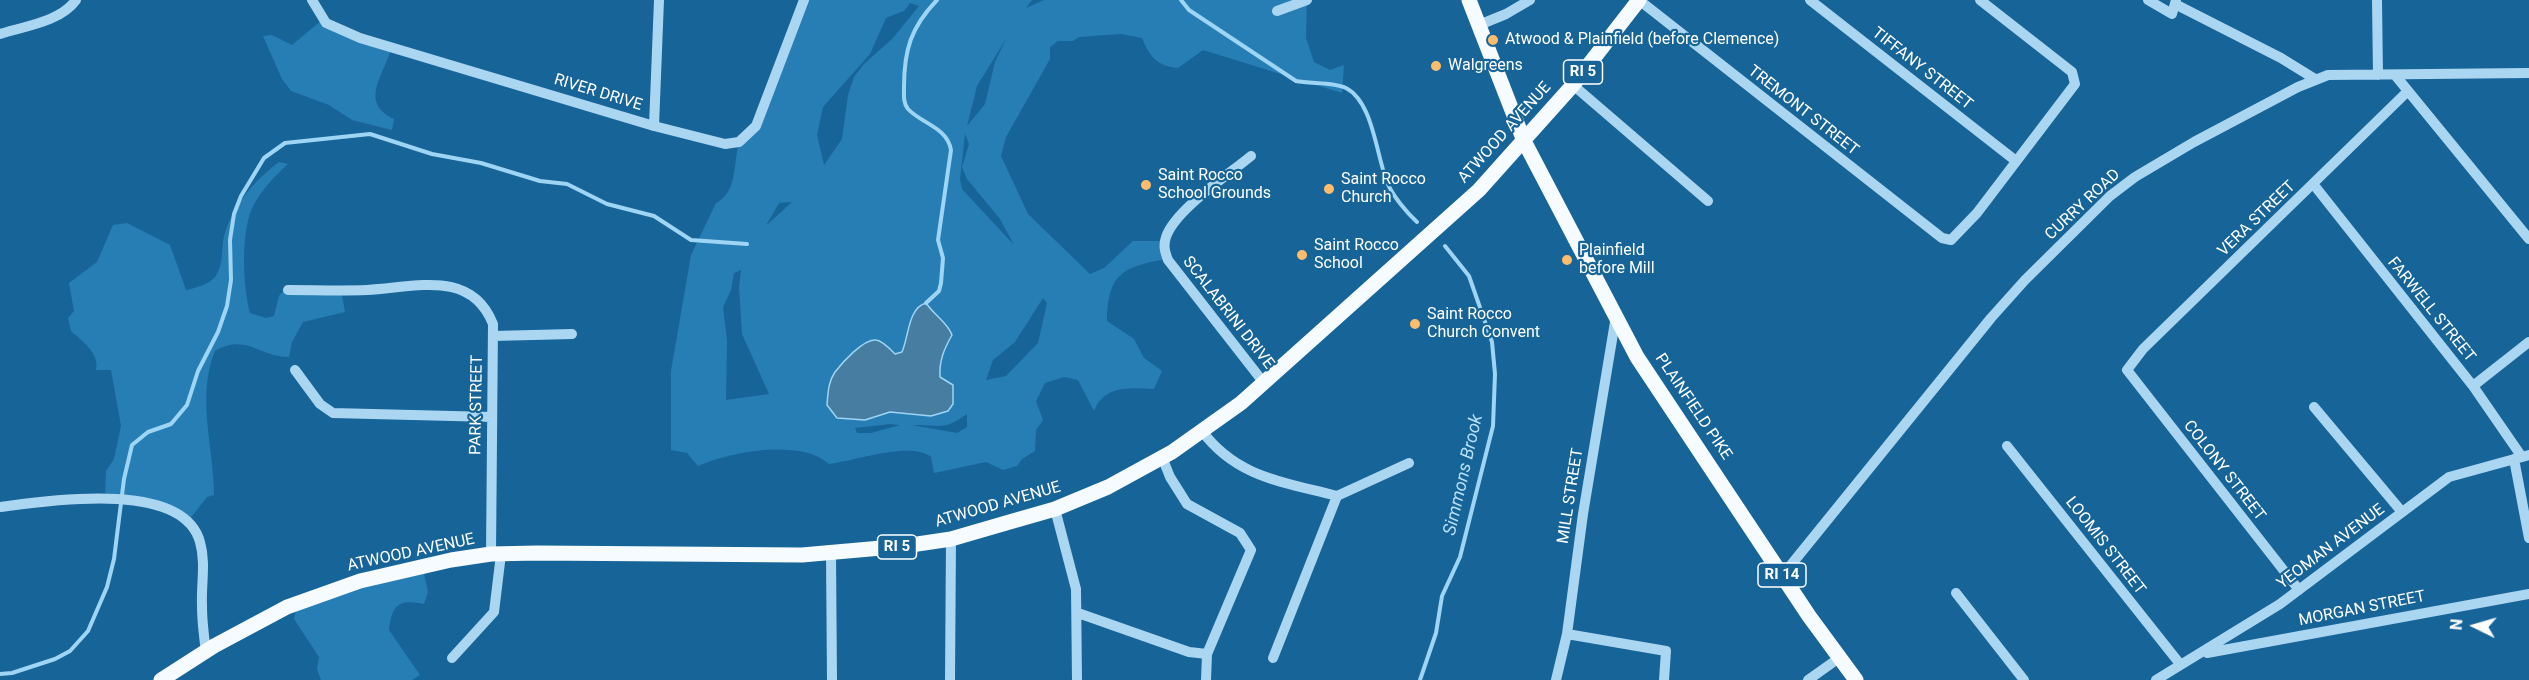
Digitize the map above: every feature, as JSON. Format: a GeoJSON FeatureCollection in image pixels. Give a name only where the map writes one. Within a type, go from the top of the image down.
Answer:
{"type":"FeatureCollection","features":[{"type":"Feature","properties":{"kind":"main road","name":"RI 14"},"geometry":{"type":"LineString","coordinates":[[1468,0],[1524,141]]}},
{"type":"Feature","properties":{"kind":"main road","name":"ATWOOD AVENUE"},"geometry":{"type":"LineString","coordinates":[[161,680],[255,623],[321,594],[370,579],[450,560],[496,554],[831,554],[951,539],[1055,509],[1107,487],[1162,457],[1202,431],[1264,383],[1492,178],[1573,85],[1639,0]]}},
{"type":"Feature","properties":{"kind":"main road","name":"PLAINFIELD PIKE"},"geometry":{"type":"LineString","coordinates":[[1524,141],[1654,384],[1782,576],[1856,680]]}},
{"type":"Feature","properties":{"kind":"street"},"geometry":{"type":"LineString","coordinates":[[0,34],[56,17],[67,11],[76,0]]}},
{"type":"Feature","properties":{"kind":"street","name":"RIVER DRIVE"},"geometry":{"type":"LineString","coordinates":[[312,0],[326,23],[360,38],[718,144],[739,142],[747,137],[756,126],[804,0]]}},
{"type":"Feature","properties":{"kind":"street"},"geometry":{"type":"LineString","coordinates":[[654,126],[659,0]]}},
{"type":"Feature","properties":{"kind":"street"},"geometry":{"type":"LineString","coordinates":[[1276,10],[1307,0]]}},
{"type":"Feature","properties":{"kind":"street"},"geometry":{"type":"LineString","coordinates":[[1479,25],[1506,14],[1530,0]]}},
{"type":"Feature","properties":{"kind":"street","name":"TREMONT STREET"},"geometry":{"type":"LineString","coordinates":[[1639,0],[1942,238],[1952,240],[1977,213],[2016,161]]}},
{"type":"Feature","properties":{"kind":"street","name":"TIFFANY STREET"},"geometry":{"type":"LineString","coordinates":[[1810,0],[2016,161]]}},
{"type":"Feature","properties":{"kind":"street"},"geometry":{"type":"LineString","coordinates":[[1980,0],[2075,76],[2075,84],[2016,161]]}},
{"type":"Feature","properties":{"kind":"street"},"geometry":{"type":"LineString","coordinates":[[2148,0],[2174,6],[2281,58],[2314,79]]}},
{"type":"Feature","properties":{"kind":"street"},"geometry":{"type":"LineString","coordinates":[[2377,0],[2378,75]]}},
{"type":"Feature","properties":{"kind":"street","name":"CURRY ROAD"},"geometry":{"type":"LineString","coordinates":[[1782,576],[2025,280],[2110,196],[2135,177],[2194,142],[2314,79],[2328,75],[2529,73]]}},
{"type":"Feature","properties":{"kind":"street"},"geometry":{"type":"LineString","coordinates":[[2395,75],[2529,239]]}},
{"type":"Feature","properties":{"kind":"street"},"geometry":{"type":"LineString","coordinates":[[1573,85],[1708,201]]}},
{"type":"Feature","properties":{"kind":"street","name":"VERA STREET"},"geometry":{"type":"LineString","coordinates":[[2127,370],[2143,349],[2408,91]]}},
{"type":"Feature","properties":{"kind":"street","name":"SCALABRINI DRIVE"},"geometry":{"type":"LineString","coordinates":[[1251,156],[1187,210],[1170,229],[1164,248],[1168,260],[1264,383]]}},
{"type":"Feature","properties":{"kind":"street","name":"FARWELL STREET"},"geometry":{"type":"LineString","coordinates":[[2314,185],[2473,386],[2522,457]]}},
{"type":"Feature","properties":{"kind":"street"},"geometry":{"type":"LineString","coordinates":[[288,290],[368,290],[441,285],[478,298],[493,324],[493,336]]}},
{"type":"Feature","properties":{"kind":"street","name":"MILL STREET"},"geometry":{"type":"LineString","coordinates":[[1556,680],[1566,634],[1582,514],[1616,316]]}},
{"type":"Feature","properties":{"kind":"street","name":"PARK STREET"},"geometry":{"type":"LineString","coordinates":[[452,658],[494,612],[496,554],[492,417],[493,336],[572,334]]}},
{"type":"Feature","properties":{"kind":"street"},"geometry":{"type":"LineString","coordinates":[[2473,386],[2529,342]]}},
{"type":"Feature","properties":{"kind":"street"},"geometry":{"type":"LineString","coordinates":[[295,370],[320,404],[333,413],[492,417]]}},
{"type":"Feature","properties":{"kind":"street","name":"COLONY STREET"},"geometry":{"type":"LineString","coordinates":[[2127,370],[2299,590]]}},
{"type":"Feature","properties":{"kind":"street"},"geometry":{"type":"LineString","coordinates":[[2314,407],[2402,512]]}},
{"type":"Feature","properties":{"kind":"street"},"geometry":{"type":"LineString","coordinates":[[1202,431],[1215,449],[1256,475],[1337,496],[1409,463]]}},
{"type":"Feature","properties":{"kind":"street","name":"LOOMIS STREET"},"geometry":{"type":"LineString","coordinates":[[2007,446],[2180,664]]}},
{"type":"Feature","properties":{"kind":"street"},"geometry":{"type":"LineString","coordinates":[[1162,457],[1170,477],[1187,504],[1240,533],[1251,550],[1207,654],[1206,680]]}},
{"type":"Feature","properties":{"kind":"street"},"geometry":{"type":"LineString","coordinates":[[2522,457],[2529,538]]}},
{"type":"Feature","properties":{"kind":"street","name":"YEOMAN AVENUE"},"geometry":{"type":"LineString","coordinates":[[2156,680],[2180,664],[2201,654],[2299,590],[2449,477],[2522,457]]}},
{"type":"Feature","properties":{"kind":"street"},"geometry":{"type":"LineString","coordinates":[[1273,658],[1337,496]]}},
{"type":"Feature","properties":{"kind":"street"},"geometry":{"type":"LineString","coordinates":[[0,507],[113,498],[143,501],[173,513],[188,524],[200,542],[203,558],[201,604],[206,652]]}},
{"type":"Feature","properties":{"kind":"street"},"geometry":{"type":"LineString","coordinates":[[1055,509],[1071,566],[1078,613],[1077,680]]}},
{"type":"Feature","properties":{"kind":"street"},"geometry":{"type":"LineString","coordinates":[[950,680],[951,539]]}},
{"type":"Feature","properties":{"kind":"street"},"geometry":{"type":"LineString","coordinates":[[831,554],[832,680]]}},
{"type":"Feature","properties":{"kind":"street"},"geometry":{"type":"LineString","coordinates":[[1956,593],[2024,680]]}},
{"type":"Feature","properties":{"kind":"street","name":"MORGAN STREET"},"geometry":{"type":"LineString","coordinates":[[2201,654],[2529,594]]}},
{"type":"Feature","properties":{"kind":"street"},"geometry":{"type":"LineString","coordinates":[[1078,613],[1189,652],[1207,654]]}},
{"type":"Feature","properties":{"kind":"street"},"geometry":{"type":"LineString","coordinates":[[1566,634],[1666,651],[1664,680]]}},
{"type":"Feature","properties":{"kind":"street"},"geometry":{"type":"LineString","coordinates":[[1808,680],[1839,658]]}},
{"type":"Feature","properties":{"kind":"shaded area"},"geometry":{"type":"Polygon","coordinates":[[[803,0],[1032,0],[1026,8],[1044,0],[1307,0],[1306,38],[1314,62],[1330,70],[1344,65],[1342,93],[1203,50],[1178,68],[1171,67],[1155,59],[1142,38],[1121,34],[1079,37],[1073,41],[1058,41],[1050,47],[1050,59],[1006,137],[1001,156],[1028,214],[1090,274],[1104,268],[1133,241],[1164,241],[1166,259],[1138,265],[1120,275],[1110,293],[1107,321],[1134,339],[1144,358],[1162,371],[1154,389],[1127,389],[1111,392],[1104,396],[1094,411],[1078,380],[1064,377],[1045,383],[1036,401],[1043,420],[1036,430],[1035,451],[1022,459],[1017,466],[1003,470],[986,462],[934,473],[931,457],[910,451],[882,453],[829,464],[817,456],[801,451],[765,450],[728,456],[698,466],[687,453],[671,450],[671,371],[691,255],[716,203],[728,192],[740,141],[755,126],[803,0]],[[910,3],[904,11],[886,18],[870,54],[823,107],[817,135],[824,165],[842,139],[848,95],[854,77],[864,64],[893,38],[919,6],[910,3]],[[1006,39],[977,86],[967,126],[985,104],[995,62],[1006,39]],[[965,134],[960,179],[962,189],[1014,245],[1000,219],[967,179],[962,167],[969,144],[965,134]],[[792,202],[779,203],[768,224],[792,202]],[[741,270],[734,273],[731,290],[723,307],[727,340],[726,400],[769,394],[742,334],[739,287],[741,270]],[[1043,298],[1015,342],[993,360],[986,380],[1006,376],[1038,343],[1047,303],[1043,298]],[[967,414],[952,423],[941,426],[912,425],[957,433],[967,427],[967,414]],[[900,425],[855,428],[857,433],[871,433],[900,425]]]}},
{"type":"Feature","properties":{"kind":"shaded area"},"geometry":{"type":"Polygon","coordinates":[[[322,20],[391,49],[376,88],[376,97],[383,112],[394,119],[392,130],[352,120],[329,105],[291,91],[282,79],[263,36],[272,35],[292,45],[322,20]]]}},
{"type":"Feature","properties":{"kind":"shaded area"},"geometry":{"type":"Polygon","coordinates":[[[279,162],[288,164],[262,192],[254,204],[248,221],[244,262],[250,313],[266,318],[274,316],[279,296],[284,290],[341,290],[345,312],[303,322],[292,342],[289,357],[235,344],[215,351],[210,368],[206,404],[214,495],[207,497],[188,521],[165,507],[105,497],[106,471],[114,459],[121,426],[111,370],[96,370],[97,364],[93,353],[71,331],[68,318],[74,311],[69,283],[97,262],[113,225],[127,223],[170,245],[186,290],[209,282],[215,277],[220,267],[224,236],[233,214],[253,186],[279,162]]]}},
{"type":"Feature","properties":{"kind":"shaded area"},"geometry":{"type":"Polygon","coordinates":[[[926,303],[952,335],[940,366],[940,377],[953,385],[953,404],[948,411],[931,416],[890,412],[865,420],[837,418],[827,405],[828,392],[835,372],[854,352],[871,340],[881,342],[895,354],[902,352],[912,316],[920,306],[926,303]]]}},
{"type":"Feature","properties":{"kind":"shaded area"},"geometry":{"type":"Polygon","coordinates":[[[423,569],[428,592],[424,604],[408,602],[398,605],[392,614],[389,630],[420,675],[412,680],[321,680],[317,669],[319,657],[294,619],[298,603],[423,569]]]}},
{"type":"Feature","properties":{"kind":"waterway"},"geometry":{"type":"LineString","coordinates":[[926,303],[939,291],[941,283],[943,258],[938,240],[951,150],[945,136],[906,107],[904,74],[908,50],[915,30],[937,0]]}},
{"type":"Feature","properties":{"kind":"waterway","name":"Simmons Brook"},"geometry":{"type":"LineString","coordinates":[[1181,0],[1189,10],[1296,81],[1341,86],[1355,95],[1373,130],[1389,187],[1400,204],[1417,222]]}},
{"type":"Feature","properties":{"kind":"waterway"},"geometry":{"type":"LineString","coordinates":[[0,674],[12,673],[55,659],[70,651],[88,631],[107,587],[114,559],[124,479],[132,445],[148,432],[171,424],[187,405],[198,371],[218,332],[227,306],[231,280],[230,240],[234,214],[241,196],[264,158],[285,143],[370,134],[432,154],[481,163],[540,181],[567,184],[607,204],[654,216],[691,240],[747,244]]}},
{"type":"Feature","properties":{"kind":"waterway","name":"Simmons Brook"},"geometry":{"type":"LineString","coordinates":[[1420,680],[1436,633],[1442,596],[1460,557],[1493,426],[1495,374],[1492,342],[1469,276],[1445,246]]}},
{"type":"Feature","properties":{"kind":"place","name":"Atwood & Plainfield (before Clemence)"},"geometry":{"type":"Point","coordinates":[1493,40]}},
{"type":"Feature","properties":{"kind":"place","name":"Walgreens"},"geometry":{"type":"Point","coordinates":[1436,66]}},
{"type":"Feature","properties":{"kind":"place","name":"Saint Rocco School Grounds"},"geometry":{"type":"Point","coordinates":[1146,185]}},
{"type":"Feature","properties":{"kind":"place","name":"Saint Rocco Church"},"geometry":{"type":"Point","coordinates":[1329,189]}},
{"type":"Feature","properties":{"kind":"place","name":"Saint Rocco School"},"geometry":{"type":"Point","coordinates":[1302,255]}},
{"type":"Feature","properties":{"kind":"place","name":"Plainfield before Mill"},"geometry":{"type":"Point","coordinates":[1567,260]}},
{"type":"Feature","properties":{"kind":"place","name":"Saint Rocco Church Convent"},"geometry":{"type":"Point","coordinates":[1415,324]}}]}
